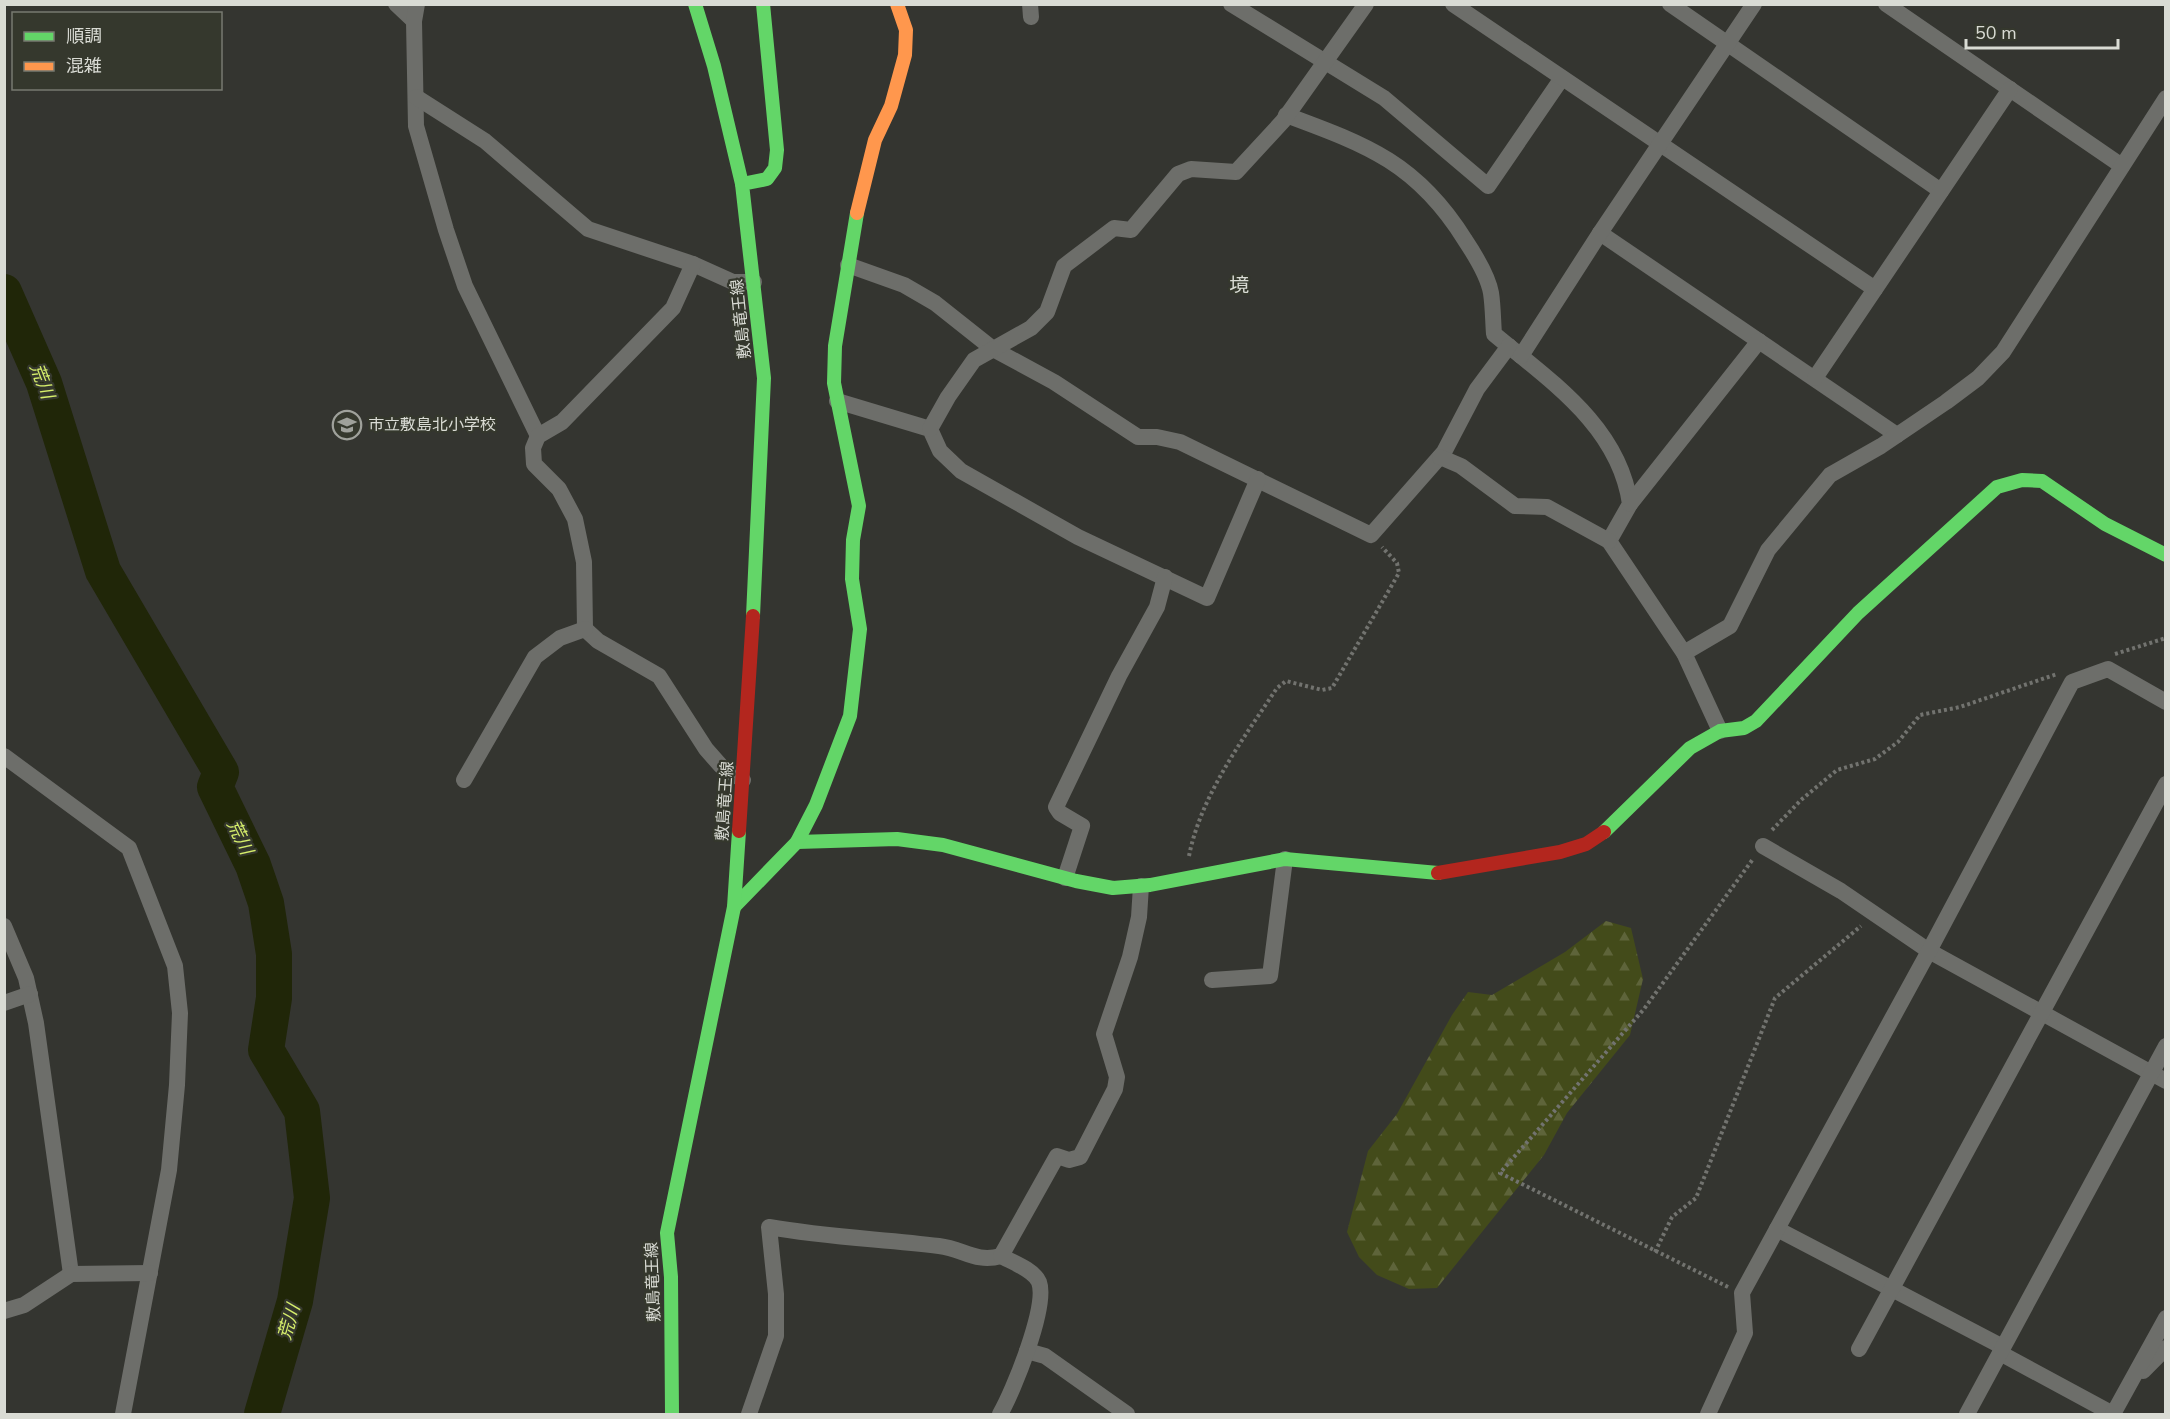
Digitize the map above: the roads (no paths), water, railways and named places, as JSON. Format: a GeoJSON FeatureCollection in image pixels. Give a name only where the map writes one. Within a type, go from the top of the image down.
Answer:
{"type":"FeatureCollection","features":[{"type":"Feature","properties":{"kind":"street"},"geometry":{"type":"LineString","coordinates":[[396,4],[416,13],[416,126],[465,286],[538,436]]}},
{"type":"Feature","properties":{"kind":"street","name":"敷島竜王線"},"geometry":{"type":"LineString","coordinates":[[672,1414],[671,1277],[667,1233],[734,907],[752,642],[764,378],[742,184],[714,66],[695,4]]}},
{"type":"Feature","properties":{"kind":"street"},"geometry":{"type":"LineString","coordinates":[[742,184],[767,179],[775,168],[777,150],[763,4]]}},
{"type":"Feature","properties":{"kind":"street"},"geometry":{"type":"LineString","coordinates":[[734,907],[766,871],[797,842],[816,806],[850,716],[860,629],[852,579],[859,506],[834,383],[835,346],[858,206],[875,140],[891,106],[905,55],[906,30],[897,4]]}},
{"type":"Feature","properties":{"kind":"street"},"geometry":{"type":"LineString","coordinates":[[1231,4],[1384,98],[1488,186],[1562,78]]}},
{"type":"Feature","properties":{"kind":"street"},"geometry":{"type":"LineString","coordinates":[[930,429],[948,397],[974,360],[1031,328],[1047,312],[1064,266],[1114,228],[1131,230],[1178,174],[1191,169],[1236,172],[1286,115],[1366,4]]}},
{"type":"Feature","properties":{"kind":"street"},"geometry":{"type":"LineString","coordinates":[[1454,4],[1875,289]]}},
{"type":"Feature","properties":{"kind":"street"},"geometry":{"type":"LineString","coordinates":[[1670,4],[1941,191]]}},
{"type":"Feature","properties":{"kind":"street"},"geometry":{"type":"LineString","coordinates":[[848,265],[904,285],[935,303],[993,349],[1054,382],[1138,437],[1157,437],[1180,442],[1371,535],[1440,457],[1476,389],[1515,351],[1600,233],[1754,4]]}},
{"type":"Feature","properties":{"kind":"street"},"geometry":{"type":"LineString","coordinates":[[1886,4],[2122,166]]}},
{"type":"Feature","properties":{"kind":"street"},"geometry":{"type":"LineString","coordinates":[[1815,378],[2010,89]]}},
{"type":"Feature","properties":{"kind":"street"},"geometry":{"type":"LineString","coordinates":[[416,97],[485,141],[588,229],[693,264],[733,282],[754,282]]}},
{"type":"Feature","properties":{"kind":"street"},"geometry":{"type":"LineString","coordinates":[[1684,653],[1730,626],[1768,550],[1830,475],[1897,435],[1978,378],[2003,352],[2166,98]]}},
{"type":"Feature","properties":{"kind":"street"},"geometry":{"type":"LineString","coordinates":[[1286,115],[1388,158],[1422,184],[1446,209],[1473,252],[1491,291],[1494,334],[1564,392],[1593,422],[1622,469],[1630,504]]}},
{"type":"Feature","properties":{"kind":"street"},"geometry":{"type":"LineString","coordinates":[[1600,233],[1897,435]]}},
{"type":"Feature","properties":{"kind":"street"},"geometry":{"type":"LineString","coordinates":[[693,264],[674,308],[562,422],[538,436],[533,448],[534,464],[560,489],[576,519],[584,562],[585,629],[598,641],[659,676],[706,749],[721,766],[743,780]]}},
{"type":"Feature","properties":{"kind":"street"},"geometry":{"type":"LineString","coordinates":[[1609,542],[1630,504],[1759,341]]}},
{"type":"Feature","properties":{"kind":"street"},"geometry":{"type":"LineString","coordinates":[[837,401],[930,429],[940,451],[961,471],[1078,537],[1207,598],[1258,479]]}},
{"type":"Feature","properties":{"kind":"street"},"geometry":{"type":"LineString","coordinates":[[1440,457],[1461,466],[1515,506],[1547,507],[1609,542],[1684,653],[1720,731]]}},
{"type":"Feature","properties":{"kind":"street"},"geometry":{"type":"LineString","coordinates":[[797,842],[897,839],[943,845],[1065,878],[1113,888],[1141,886],[1285,859],[1444,874],[1560,852],[1586,844],[1605,831],[1690,748],[1720,731],[1744,728],[1756,721],[1858,613],[1997,487],[2022,480],[2042,481],[2105,524],[2166,555]]}},
{"type":"Feature","properties":{"kind":"street"},"geometry":{"type":"LineString","coordinates":[[1065,878],[1082,826],[1060,813],[1056,807],[1119,676],[1157,607],[1165,578]]}},
{"type":"Feature","properties":{"kind":"street"},"geometry":{"type":"LineString","coordinates":[[464,780],[535,657],[561,638],[585,629]]}},
{"type":"Feature","properties":{"kind":"street"},"geometry":{"type":"LineString","coordinates":[[1708,1414],[1745,1333],[1742,1293],[1929,951],[2072,682],[2108,669],[2166,702]]}},
{"type":"Feature","properties":{"kind":"street"},"geometry":{"type":"LineString","coordinates":[[6,760],[129,848],[175,966],[180,1013],[177,1085],[169,1170],[123,1414]]}},
{"type":"Feature","properties":{"kind":"street"},"geometry":{"type":"LineString","coordinates":[[1859,1348],[2166,784]]}},
{"type":"Feature","properties":{"kind":"street"},"geometry":{"type":"LineString","coordinates":[[1763,846],[1798,865],[1929,951],[2158,1077]]}},
{"type":"Feature","properties":{"kind":"street"},"geometry":{"type":"LineString","coordinates":[[1212,980],[1270,976],[1285,859]]}},
{"type":"Feature","properties":{"kind":"street"},"geometry":{"type":"LineString","coordinates":[[1001,1256],[1057,1156],[1070,1160],[1080,1157],[1115,1089],[1117,1077],[1104,1034],[1130,957],[1139,917],[1141,886]]}},
{"type":"Feature","properties":{"kind":"street"},"geometry":{"type":"LineString","coordinates":[[4,926],[26,978],[30,994],[71,1274]]}},
{"type":"Feature","properties":{"kind":"street"},"geometry":{"type":"LineString","coordinates":[[4,1003],[30,994]]}},
{"type":"Feature","properties":{"kind":"street"},"geometry":{"type":"LineString","coordinates":[[1967,1414],[2158,1077],[2166,1046]]}},
{"type":"Feature","properties":{"kind":"street"},"geometry":{"type":"LineString","coordinates":[[749,1414],[776,1336],[776,1294],[769,1227],[800,1233],[942,1246],[985,1260],[1001,1256],[1034,1275],[1039,1283],[1040,1294],[1027,1350],[1016,1386],[1000,1414]]}},
{"type":"Feature","properties":{"kind":"street"},"geometry":{"type":"LineString","coordinates":[[1777,1229],[1892,1288],[2113,1414],[2166,1318]]}},
{"type":"Feature","properties":{"kind":"street"},"geometry":{"type":"LineString","coordinates":[[4,1311],[24,1305],[71,1274],[150,1273]]}},
{"type":"Feature","properties":{"kind":"street"},"geometry":{"type":"LineString","coordinates":[[2128,1388],[2166,1348]]}},
{"type":"Feature","properties":{"kind":"street"},"geometry":{"type":"LineString","coordinates":[[1027,1350],[1045,1356],[1127,1414]]}},
{"type":"Feature","properties":{"kind":"waterway","name":"荒川"},"geometry":{"type":"LineString","coordinates":[[4,292],[44,383],[103,571],[221,772],[215,787],[253,865],[266,903],[274,954],[274,998],[266,1050],[302,1111],[312,1198],[295,1301],[262,1414]]}},
{"type":"Feature","properties":{"kind":"place","name":"市立敷島北小学校"},"geometry":{"type":"Point","coordinates":[347,425]}},
{"type":"Feature","properties":{"kind":"district","name":"境"},"geometry":{"type":"Point","coordinates":[1239,285]}}]}
